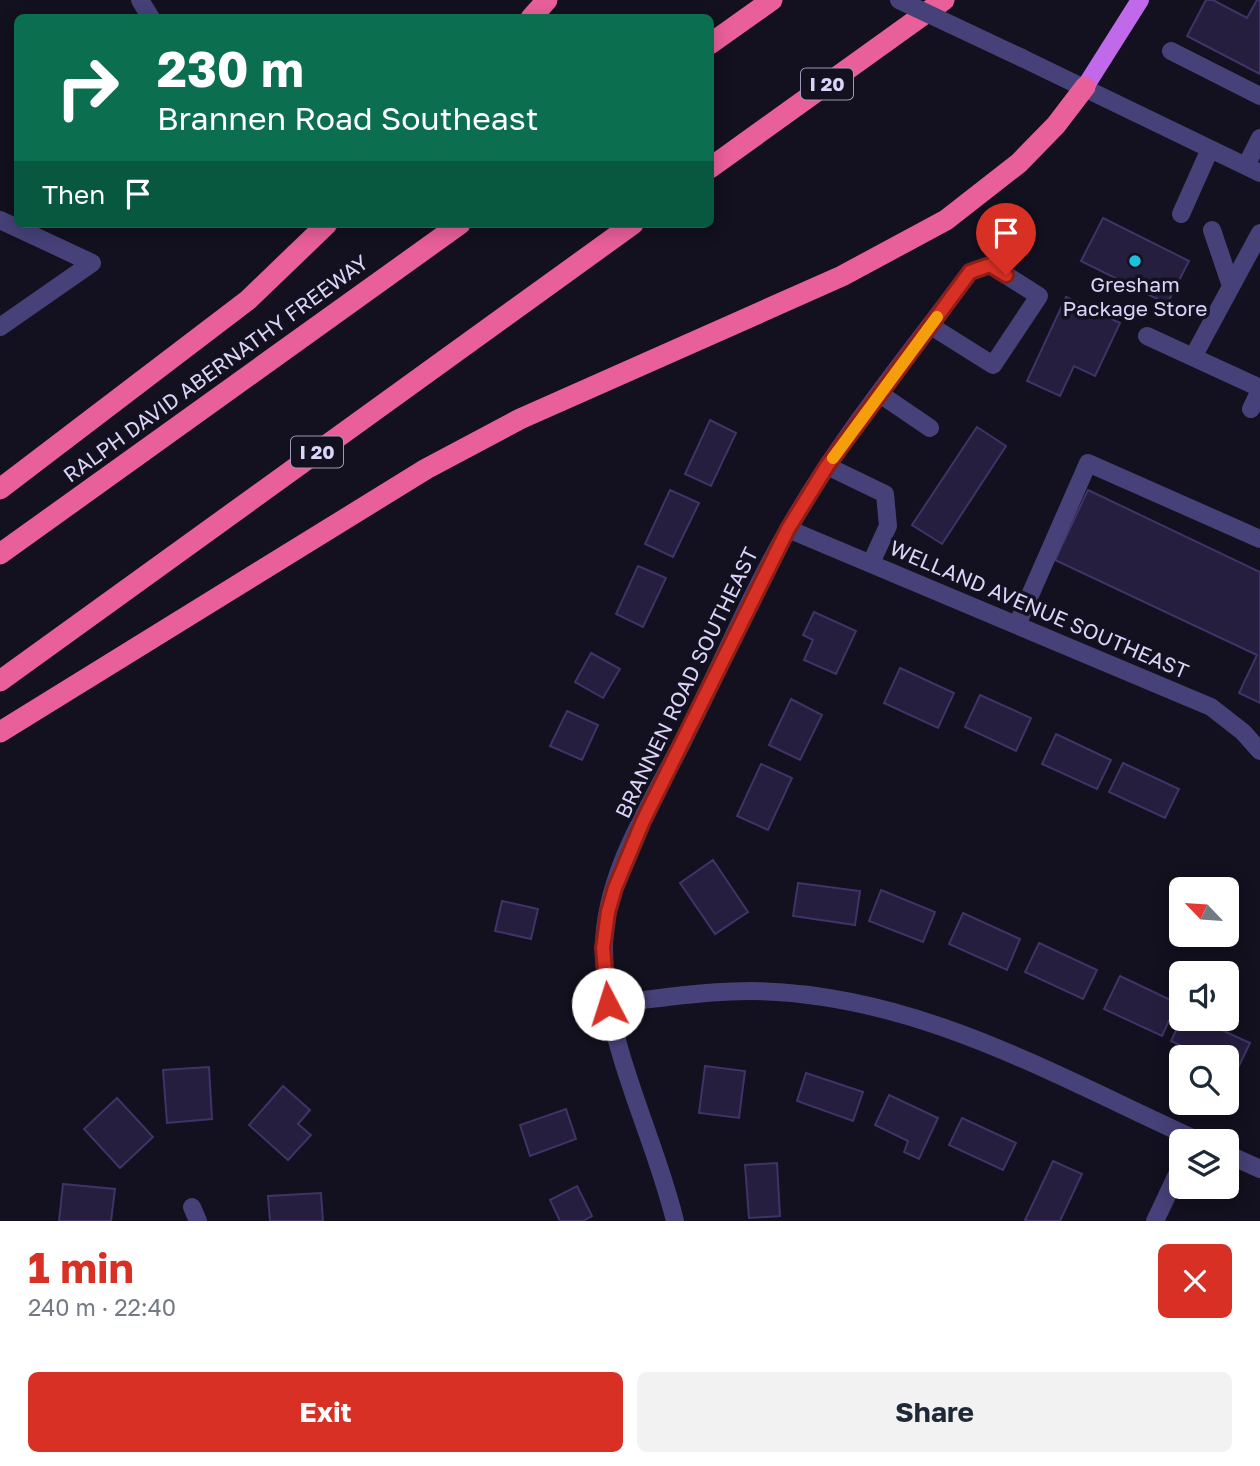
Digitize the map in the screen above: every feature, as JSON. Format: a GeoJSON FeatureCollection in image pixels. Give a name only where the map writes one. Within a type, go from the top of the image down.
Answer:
{"type":"FeatureCollection","features":[{"type":"Feature","properties":{"kind":"highway"},"geometry":{"type":"LineString","coordinates":[[535,14],[547,0]]}},
{"type":"Feature","properties":{"kind":"highway"},"geometry":{"type":"LineString","coordinates":[[714,41],[772,0]]}},
{"type":"Feature","properties":{"kind":"highway","name":"I 20"},"geometry":{"type":"LineString","coordinates":[[714,165],[944,0]]}},
{"type":"Feature","properties":{"kind":"highway"},"geometry":{"type":"LineString","coordinates":[[0,732],[426,469],[520,419],[842,276],[946,220],[1019,163],[1056,125],[1085,87]]}},
{"type":"Feature","properties":{"kind":"highway"},"geometry":{"type":"LineString","coordinates":[[0,489],[248,300],[323,228]]}},
{"type":"Feature","properties":{"kind":"highway","name":"RALPH DAVID ABERNATHY FREEWAY"},"geometry":{"type":"LineString","coordinates":[[0,554],[454,228]]}},
{"type":"Feature","properties":{"kind":"highway","name":"I 20"},"geometry":{"type":"LineString","coordinates":[[0,681],[627,228]]}},
{"type":"Feature","properties":{"kind":"main road"},"geometry":{"type":"LineString","coordinates":[[1085,87],[1140,0]]}},
{"type":"Feature","properties":{"kind":"street"},"geometry":{"type":"LineString","coordinates":[[899,0],[1253,170],[1260,138]]}},
{"type":"Feature","properties":{"kind":"street"},"geometry":{"type":"LineString","coordinates":[[1171,51],[1260,96]]}},
{"type":"Feature","properties":{"kind":"street"},"geometry":{"type":"LineString","coordinates":[[1181,214],[1210,149]]}},
{"type":"Feature","properties":{"kind":"street"},"geometry":{"type":"LineString","coordinates":[[0,327],[92,263],[17,228]]}},
{"type":"Feature","properties":{"kind":"street"},"geometry":{"type":"LineString","coordinates":[[1212,230],[1231,286]]}},
{"type":"Feature","properties":{"kind":"street"},"geometry":{"type":"LineString","coordinates":[[1193,357],[1260,233]]}},
{"type":"Feature","properties":{"kind":"street","name":"BRANNEN ROAD SOUTHEAST"},"geometry":{"type":"LineString","coordinates":[[675,1221],[664,1176],[617,1047],[608,1004],[603,948],[608,912],[626,859],[788,529],[827,466],[970,272],[990,265],[1040,296],[993,365],[931,326]]}},
{"type":"Feature","properties":{"kind":"street"},"geometry":{"type":"LineString","coordinates":[[1146,336],[1260,389],[1251,409]]}},
{"type":"Feature","properties":{"kind":"street"},"geometry":{"type":"LineString","coordinates":[[880,394],[930,428]]}},
{"type":"Feature","properties":{"kind":"street"},"geometry":{"type":"LineString","coordinates":[[1017,625],[1088,463],[1260,539]]}},
{"type":"Feature","properties":{"kind":"street"},"geometry":{"type":"LineString","coordinates":[[827,466],[885,494],[888,526],[871,563]]}},
{"type":"Feature","properties":{"kind":"street","name":"WELLAND AVENUE SOUTHEAST"},"geometry":{"type":"LineString","coordinates":[[788,529],[1210,707],[1243,732],[1260,751]]}},
{"type":"Feature","properties":{"kind":"street"},"geometry":{"type":"LineString","coordinates":[[608,1004],[752,991],[805,996],[901,1012],[945,1025],[1003,1049],[1172,1129]]}},
{"type":"Feature","properties":{"kind":"street"},"geometry":{"type":"LineString","coordinates":[[1239,1159],[1260,1169]]}},
{"type":"Feature","properties":{"kind":"street"},"geometry":{"type":"LineString","coordinates":[[1155,1221],[1169,1191]]}},
{"type":"Feature","properties":{"kind":"building"},"geometry":{"type":"Polygon","coordinates":[[[1206,0],[1213,0],[1247,18],[1257,0],[1260,0],[1260,74],[1187,36],[1206,0]]]}},
{"type":"Feature","properties":{"kind":"building","name":"Gresham Package Store"},"geometry":{"type":"Polygon","coordinates":[[[1103,218],[1189,261],[1167,304],[1081,261],[1103,218]]]}},
{"type":"Feature","properties":{"kind":"building"},"geometry":{"type":"Polygon","coordinates":[[[1066,297],[1120,323],[1095,376],[1074,366],[1060,396],[1027,381],[1066,297]]]}},
{"type":"Feature","properties":{"kind":"building"},"geometry":{"type":"Polygon","coordinates":[[[710,420],[736,433],[711,486],[685,474],[710,420]]]}},
{"type":"Feature","properties":{"kind":"building"},"geometry":{"type":"Polygon","coordinates":[[[977,427],[1006,446],[942,544],[912,525],[977,427]]]}},
{"type":"Feature","properties":{"kind":"building"},"geometry":{"type":"Polygon","coordinates":[[[670,490],[699,503],[673,557],[645,544],[670,490]]]}},
{"type":"Feature","properties":{"kind":"building"},"geometry":{"type":"Polygon","coordinates":[[[1088,490],[1260,572],[1260,703],[1239,693],[1257,655],[1055,560],[1088,490]]]}},
{"type":"Feature","properties":{"kind":"building"},"geometry":{"type":"Polygon","coordinates":[[[638,566],[666,578],[643,627],[616,614],[638,566]]]}},
{"type":"Feature","properties":{"kind":"building"},"geometry":{"type":"Polygon","coordinates":[[[814,612],[856,631],[836,674],[804,660],[813,640],[803,635],[814,612]]]}},
{"type":"Feature","properties":{"kind":"building"},"geometry":{"type":"Polygon","coordinates":[[[591,653],[620,669],[603,698],[575,682],[591,653]]]}},
{"type":"Feature","properties":{"kind":"building"},"geometry":{"type":"Polygon","coordinates":[[[900,668],[954,693],[938,728],[884,703],[900,668]]]}},
{"type":"Feature","properties":{"kind":"building"},"geometry":{"type":"Polygon","coordinates":[[[980,695],[1031,718],[1016,751],[965,727],[980,695]]]}},
{"type":"Feature","properties":{"kind":"building"},"geometry":{"type":"Polygon","coordinates":[[[791,699],[822,715],[800,760],[769,745],[791,699]]]}},
{"type":"Feature","properties":{"kind":"building"},"geometry":{"type":"Polygon","coordinates":[[[567,711],[598,725],[582,760],[550,746],[567,711]]]}},
{"type":"Feature","properties":{"kind":"building"},"geometry":{"type":"Polygon","coordinates":[[[1056,734],[1111,760],[1097,789],[1042,764],[1056,734]]]}},
{"type":"Feature","properties":{"kind":"building"},"geometry":{"type":"Polygon","coordinates":[[[1123,763],[1179,789],[1165,818],[1109,792],[1123,763]]]}},
{"type":"Feature","properties":{"kind":"building"},"geometry":{"type":"Polygon","coordinates":[[[761,764],[792,778],[768,830],[737,816],[761,764]]]}},
{"type":"Feature","properties":{"kind":"building"},"geometry":{"type":"Polygon","coordinates":[[[713,860],[748,912],[715,934],[680,883],[713,860]]]}},
{"type":"Feature","properties":{"kind":"building"},"geometry":{"type":"Polygon","coordinates":[[[798,883],[860,891],[855,925],[793,916],[798,883]]]}},
{"type":"Feature","properties":{"kind":"building"},"geometry":{"type":"Polygon","coordinates":[[[881,890],[935,912],[923,942],[869,921],[881,890]]]}},
{"type":"Feature","properties":{"kind":"building"},"geometry":{"type":"Polygon","coordinates":[[[502,901],[538,909],[531,939],[495,931],[502,901]]]}},
{"type":"Feature","properties":{"kind":"building"},"geometry":{"type":"Polygon","coordinates":[[[963,913],[1020,939],[1007,970],[949,944],[963,913]]]}},
{"type":"Feature","properties":{"kind":"building"},"geometry":{"type":"Polygon","coordinates":[[[1039,943],[1097,970],[1083,999],[1025,972],[1039,943]]]}},
{"type":"Feature","properties":{"kind":"building"},"geometry":{"type":"Polygon","coordinates":[[[1120,976],[1169,999],[1169,1021],[1162,1036],[1104,1009],[1120,976]]]}},
{"type":"Feature","properties":{"kind":"building"},"geometry":{"type":"Polygon","coordinates":[[[1176,1031],[1224,1031],[1250,1043],[1239,1066],[1239,1045],[1180,1045],[1171,1041],[1176,1031]]]}},
{"type":"Feature","properties":{"kind":"building"},"geometry":{"type":"Polygon","coordinates":[[[705,1066],[745,1071],[739,1118],[699,1113],[705,1066]]]}},
{"type":"Feature","properties":{"kind":"building"},"geometry":{"type":"Polygon","coordinates":[[[209,1067],[212,1119],[167,1123],[163,1070],[209,1067]]]}},
{"type":"Feature","properties":{"kind":"building"},"geometry":{"type":"Polygon","coordinates":[[[806,1073],[863,1092],[853,1121],[797,1101],[806,1073]]]}},
{"type":"Feature","properties":{"kind":"building"},"geometry":{"type":"Polygon","coordinates":[[[283,1086],[310,1110],[298,1124],[311,1135],[288,1160],[249,1125],[283,1086]]]}},
{"type":"Feature","properties":{"kind":"building"},"geometry":{"type":"Polygon","coordinates":[[[889,1095],[938,1118],[919,1159],[904,1152],[908,1141],[875,1125],[889,1095]]]}},
{"type":"Feature","properties":{"kind":"building"},"geometry":{"type":"Polygon","coordinates":[[[117,1098],[153,1137],[120,1168],[84,1129],[117,1098]]]}},
{"type":"Feature","properties":{"kind":"building"},"geometry":{"type":"Polygon","coordinates":[[[566,1109],[576,1139],[530,1156],[520,1125],[566,1109]]]}},
{"type":"Feature","properties":{"kind":"building"},"geometry":{"type":"Polygon","coordinates":[[[962,1118],[1016,1143],[1003,1170],[949,1145],[962,1118]]]}},
{"type":"Feature","properties":{"kind":"building"},"geometry":{"type":"Polygon","coordinates":[[[1053,1161],[1082,1174],[1060,1221],[1025,1220],[1053,1161]]]}},
{"type":"Feature","properties":{"kind":"building"},"geometry":{"type":"Polygon","coordinates":[[[777,1163],[780,1216],[749,1218],[745,1165],[777,1163]]]}},
{"type":"Feature","properties":{"kind":"building"},"geometry":{"type":"Polygon","coordinates":[[[63,1184],[115,1189],[111,1221],[59,1221],[63,1184]]]}},
{"type":"Feature","properties":{"kind":"building"},"geometry":{"type":"Polygon","coordinates":[[[577,1186],[592,1216],[583,1221],[560,1221],[550,1200],[577,1186]]]}},
{"type":"Feature","properties":{"kind":"building"},"geometry":{"type":"Polygon","coordinates":[[[321,1193],[323,1221],[270,1221],[268,1196],[321,1193]]]}},
{"type":"Feature","properties":{"kind":"slow traffic"},"geometry":{"type":"LineString","coordinates":[[833,458],[937,317]]}},
{"type":"Feature","properties":{"kind":"place","name":"Gresham Package Store"},"geometry":{"type":"Point","coordinates":[1135,261]}},
{"type":"Feature","properties":{"kind":"route"},"geometry":{"type":"LineString","coordinates":[[608,1004],[603,948],[608,912],[620,873],[643,821],[788,529],[827,466],[970,272],[990,265],[1006,275]]}}]}
